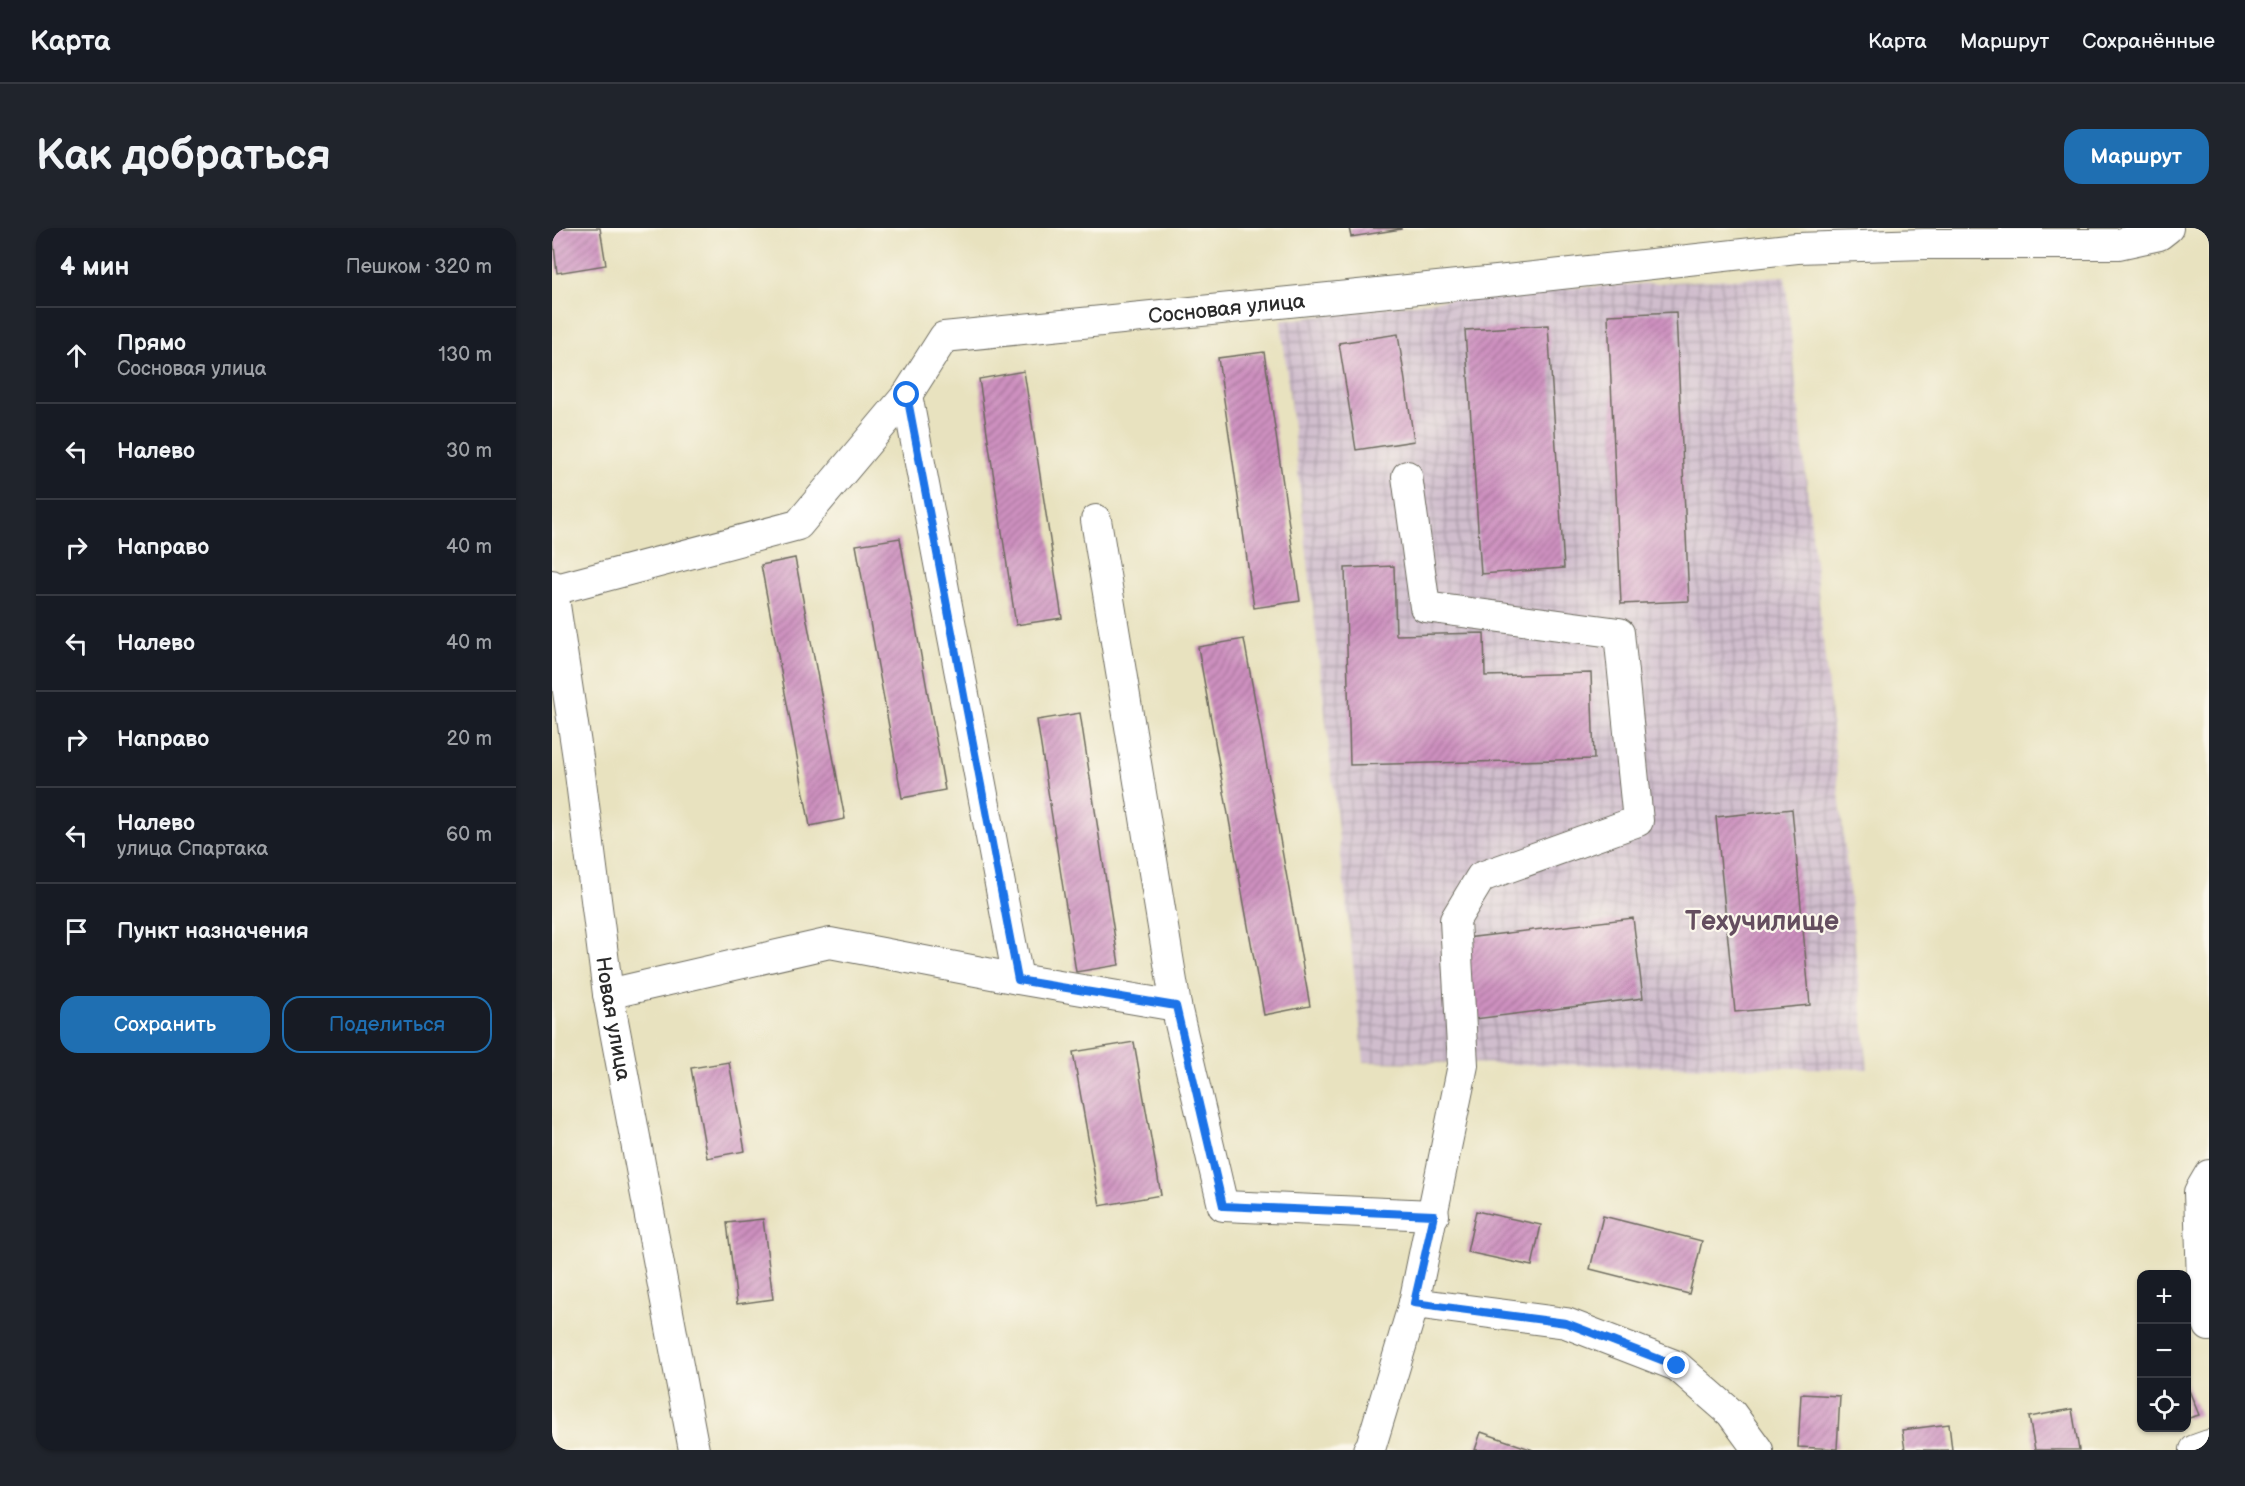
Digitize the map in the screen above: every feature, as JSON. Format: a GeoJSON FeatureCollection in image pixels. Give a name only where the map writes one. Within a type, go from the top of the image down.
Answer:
{"type":"FeatureCollection","features":[{"type":"Feature","properties":{"kind":"street","name":"Сосновая улица"},"geometry":{"type":"LineString","coordinates":[[907,395],[945,337],[1925,236],[2039,236],[2118,244],[2159,235],[2168,228]]}},
{"type":"Feature","properties":{"kind":"street"},"geometry":{"type":"LineString","coordinates":[[553,590],[798,525],[907,395]]}},
{"type":"Feature","properties":{"kind":"street"},"geometry":{"type":"LineString","coordinates":[[907,395],[1018,980]]}},
{"type":"Feature","properties":{"kind":"street"},"geometry":{"type":"LineString","coordinates":[[1368,1450],[1414,1303],[1434,1215],[1463,1065],[1455,920],[1481,877],[1638,821],[1619,633],[1425,607],[1407,476]]}},
{"type":"Feature","properties":{"kind":"street"},"geometry":{"type":"LineString","coordinates":[[1096,520],[1176,1006],[1223,1206],[1434,1215]]}},
{"type":"Feature","properties":{"kind":"street","name":"Новая улица"},"geometry":{"type":"LineString","coordinates":[[552,585],[565,755],[694,1450]]}},
{"type":"Feature","properties":{"kind":"street"},"geometry":{"type":"LineString","coordinates":[[608,994],[831,943],[1018,980],[1176,1006]]}},
{"type":"Feature","properties":{"kind":"street"},"geometry":{"type":"LineString","coordinates":[[2209,1175],[2199,1192],[2203,1311],[2209,1326]]}},
{"type":"Feature","properties":{"kind":"street"},"geometry":{"type":"LineString","coordinates":[[1414,1303],[1566,1323],[1677,1366],[1731,1413],[1758,1450]]}},
{"type":"Feature","properties":{"kind":"street"},"geometry":{"type":"LineString","coordinates":[[2195,1450],[2209,1445]]}},
{"type":"Feature","properties":{"kind":"shaded area"},"geometry":{"type":"Polygon","coordinates":[[[1785,276],[1868,1069],[1364,1062],[1281,321],[1510,291],[1785,276]]]}},
{"type":"Feature","properties":{"kind":"building"},"geometry":{"type":"Polygon","coordinates":[[[552,228],[600,228],[606,265],[557,273],[552,228]]]}},
{"type":"Feature","properties":{"kind":"building"},"geometry":{"type":"Polygon","coordinates":[[[1349,228],[1401,228],[1401,229],[1351,237],[1349,228]]]}},
{"type":"Feature","properties":{"kind":"building"},"geometry":{"type":"Polygon","coordinates":[[[1676,312],[1689,601],[1621,604],[1608,315],[1676,312]]]}},
{"type":"Feature","properties":{"kind":"building"},"geometry":{"type":"Polygon","coordinates":[[[1548,325],[1564,568],[1481,574],[1465,330],[1548,325]]]}},
{"type":"Feature","properties":{"kind":"building"},"geometry":{"type":"Polygon","coordinates":[[[1398,334],[1414,441],[1356,450],[1339,343],[1398,334]]]}},
{"type":"Feature","properties":{"kind":"building"},"geometry":{"type":"Polygon","coordinates":[[[1264,352],[1300,601],[1254,608],[1218,358],[1264,352]]]}},
{"type":"Feature","properties":{"kind":"building"},"geometry":{"type":"Polygon","coordinates":[[[1024,371],[1062,618],[1016,625],[979,379],[1024,371]]]}},
{"type":"Feature","properties":{"kind":"building"},"geometry":{"type":"Polygon","coordinates":[[[900,538],[945,790],[902,798],[856,545],[900,538]]]}},
{"type":"Feature","properties":{"kind":"building"},"geometry":{"type":"Polygon","coordinates":[[[795,558],[845,819],[810,826],[761,565],[795,558]]]}},
{"type":"Feature","properties":{"kind":"building"},"geometry":{"type":"Polygon","coordinates":[[[1394,566],[1396,635],[1484,633],[1485,676],[1591,673],[1594,759],[1350,765],[1345,568],[1394,566]]]}},
{"type":"Feature","properties":{"kind":"building"},"geometry":{"type":"Polygon","coordinates":[[[1244,639],[1310,1006],[1264,1015],[1198,647],[1244,639]]]}},
{"type":"Feature","properties":{"kind":"building"},"geometry":{"type":"Polygon","coordinates":[[[1080,713],[1119,965],[1076,972],[1037,720],[1080,713]]]}},
{"type":"Feature","properties":{"kind":"building"},"geometry":{"type":"Polygon","coordinates":[[[1792,809],[1810,1005],[1735,1012],[1716,817],[1792,809]]]}},
{"type":"Feature","properties":{"kind":"building"},"geometry":{"type":"Polygon","coordinates":[[[1633,918],[1643,998],[1475,1019],[1466,938],[1633,918]]]}},
{"type":"Feature","properties":{"kind":"building"},"geometry":{"type":"Polygon","coordinates":[[[1134,1042],[1161,1195],[1100,1206],[1073,1052],[1134,1042]]]}},
{"type":"Feature","properties":{"kind":"building"},"geometry":{"type":"Polygon","coordinates":[[[729,1062],[745,1151],[707,1158],[691,1068],[729,1062]]]}},
{"type":"Feature","properties":{"kind":"building"},"geometry":{"type":"Polygon","coordinates":[[[1476,1211],[1541,1225],[1532,1266],[1467,1252],[1476,1211]]]}},
{"type":"Feature","properties":{"kind":"building"},"geometry":{"type":"Polygon","coordinates":[[[1603,1216],[1702,1241],[1689,1294],[1590,1269],[1603,1216]]]}},
{"type":"Feature","properties":{"kind":"building"},"geometry":{"type":"Polygon","coordinates":[[[763,1219],[773,1299],[737,1304],[727,1223],[763,1219]]]}},
{"type":"Feature","properties":{"kind":"building"},"geometry":{"type":"Polygon","coordinates":[[[1801,1394],[1840,1396],[1837,1449],[1798,1447],[1801,1394]]]}},
{"type":"Feature","properties":{"kind":"building"},"geometry":{"type":"Polygon","coordinates":[[[2191,1395],[2199,1415],[2191,1417],[2191,1395]]]}},
{"type":"Feature","properties":{"kind":"building"},"geometry":{"type":"Polygon","coordinates":[[[2072,1409],[2079,1450],[2035,1450],[2029,1417],[2072,1409]]]}},
{"type":"Feature","properties":{"kind":"building"},"geometry":{"type":"Polygon","coordinates":[[[1949,1424],[1952,1450],[1905,1450],[1902,1430],[1949,1424]]]}},
{"type":"Feature","properties":{"kind":"building"},"geometry":{"type":"Polygon","coordinates":[[[1481,1432],[1533,1450],[1475,1450],[1481,1432]]]}},
{"type":"Feature","properties":{"kind":"district","name":"Техучилище"},"geometry":{"type":"Point","coordinates":[1762,921]}},
{"type":"Feature","properties":{"kind":"route"},"geometry":{"type":"LineString","coordinates":[[907,395],[1018,980],[1176,1006],[1223,1206],[1434,1215],[1414,1303],[1566,1323],[1677,1366]]}}]}
